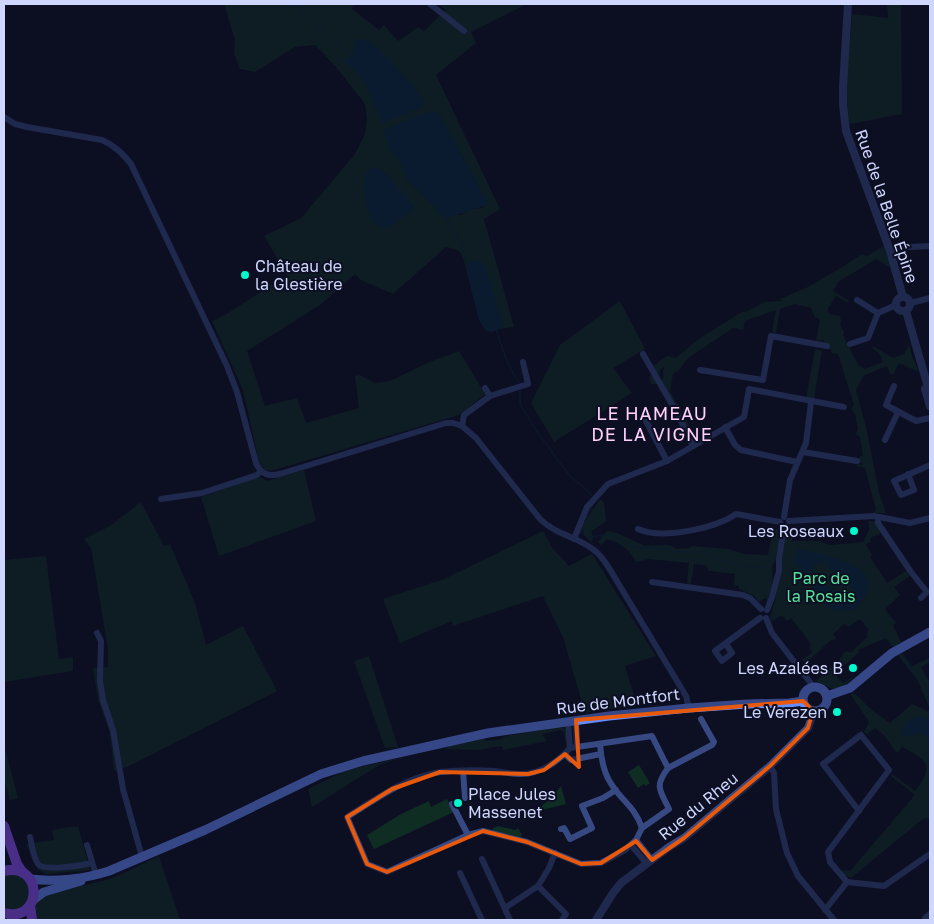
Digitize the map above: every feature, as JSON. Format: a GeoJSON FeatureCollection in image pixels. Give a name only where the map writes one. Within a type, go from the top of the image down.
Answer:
{"type":"FeatureCollection","features":[{"type":"Feature","properties":{"kind":"main road"},"geometry":{"type":"LineString","coordinates":[[827,696],[850,688],[892,653],[930,632]]}},
{"type":"Feature","properties":{"kind":"main road"},"geometry":{"type":"LineString","coordinates":[[813,686],[822,688],[827,696],[822,709],[813,711],[803,701],[805,692],[813,686]]}},
{"type":"Feature","properties":{"kind":"main road","name":"Rue de Montfort"},"geometry":{"type":"LineString","coordinates":[[95,875],[142,857],[233,817],[321,774],[363,760],[488,733],[630,713],[803,701]]}},
{"type":"Feature","properties":{"kind":"main road"},"geometry":{"type":"LineString","coordinates":[[4,826],[17,864],[27,876],[34,891],[32,920]]}},
{"type":"Feature","properties":{"kind":"main road"},"geometry":{"type":"LineString","coordinates":[[4,871],[14,870],[27,876],[48,880],[95,875]]}},
{"type":"Feature","properties":{"kind":"main road"},"geometry":{"type":"LineString","coordinates":[[11,916],[22,913],[44,892],[95,875]]}},
{"type":"Feature","properties":{"kind":"street"},"geometry":{"type":"LineString","coordinates":[[430,4],[464,31]]}},
{"type":"Feature","properties":{"kind":"street","name":"Rue de la Belle Épine"},"geometry":{"type":"LineString","coordinates":[[848,4],[843,87],[846,131],[889,248],[903,297]]}},
{"type":"Feature","properties":{"kind":"street"},"geometry":{"type":"LineString","coordinates":[[4,117],[15,124],[27,128],[102,140],[122,152],[131,164],[228,366],[256,463],[261,471],[272,476],[280,474],[446,424],[462,426],[468,429],[548,527],[593,549],[609,568],[686,696],[689,708]]}},
{"type":"Feature","properties":{"kind":"street"},"geometry":{"type":"LineString","coordinates":[[889,248],[930,246]]}},
{"type":"Feature","properties":{"kind":"street"},"geometry":{"type":"LineString","coordinates":[[850,344],[868,338],[878,313],[896,305],[898,299],[908,298],[910,303],[906,311],[930,394]]}},
{"type":"Feature","properties":{"kind":"street"},"geometry":{"type":"LineString","coordinates":[[910,303],[930,298]]}},
{"type":"Feature","properties":{"kind":"street"},"geometry":{"type":"LineString","coordinates":[[857,300],[878,313]]}},
{"type":"Feature","properties":{"kind":"street"},"geometry":{"type":"LineString","coordinates":[[896,305],[899,310],[906,311]]}},
{"type":"Feature","properties":{"kind":"street"},"geometry":{"type":"LineString","coordinates":[[912,334],[911,342],[930,406]]}},
{"type":"Feature","properties":{"kind":"street"},"geometry":{"type":"LineString","coordinates":[[761,392],[771,336],[827,346]]}},
{"type":"Feature","properties":{"kind":"street"},"geometry":{"type":"LineString","coordinates":[[643,354],[678,415],[692,446]]}},
{"type":"Feature","properties":{"kind":"street"},"geometry":{"type":"LineString","coordinates":[[462,426],[464,415],[490,396],[528,384],[523,362]]}},
{"type":"Feature","properties":{"kind":"street"},"geometry":{"type":"LineString","coordinates":[[700,370],[763,380]]}},
{"type":"Feature","properties":{"kind":"street"},"geometry":{"type":"LineString","coordinates":[[574,539],[587,507],[608,484],[666,461],[744,417],[751,378]]}},
{"type":"Feature","properties":{"kind":"street"},"geometry":{"type":"LineString","coordinates":[[894,386],[886,405],[916,421],[930,418]]}},
{"type":"Feature","properties":{"kind":"street"},"geometry":{"type":"LineString","coordinates":[[485,388],[490,396]]}},
{"type":"Feature","properties":{"kind":"street"},"geometry":{"type":"LineString","coordinates":[[749,389],[844,407]]}},
{"type":"Feature","properties":{"kind":"street"},"geometry":{"type":"LineString","coordinates":[[764,609],[772,596],[779,568],[790,480],[803,452],[808,435],[811,402]]}},
{"type":"Feature","properties":{"kind":"street"},"geometry":{"type":"LineString","coordinates":[[885,440],[898,412]]}},
{"type":"Feature","properties":{"kind":"street"},"geometry":{"type":"LineString","coordinates":[[647,416],[646,421],[666,461]]}},
{"type":"Feature","properties":{"kind":"street"},"geometry":{"type":"LineString","coordinates":[[725,427],[735,445],[741,450],[797,462]]}},
{"type":"Feature","properties":{"kind":"street"},"geometry":{"type":"LineString","coordinates":[[803,452],[857,461]]}},
{"type":"Feature","properties":{"kind":"street"},"geometry":{"type":"LineString","coordinates":[[908,474],[930,464]]}},
{"type":"Feature","properties":{"kind":"street"},"geometry":{"type":"LineString","coordinates":[[161,499],[202,493],[257,475],[261,471]]}},
{"type":"Feature","properties":{"kind":"street"},"geometry":{"type":"LineString","coordinates":[[638,528],[645,532],[680,533],[726,520],[736,514],[784,522],[878,516],[910,522],[930,518]]}},
{"type":"Feature","properties":{"kind":"street"},"geometry":{"type":"LineString","coordinates":[[878,516],[880,526],[927,592],[921,598]]}},
{"type":"Feature","properties":{"kind":"street"},"geometry":{"type":"LineString","coordinates":[[652,582],[743,595],[750,598],[769,614],[726,644]]}},
{"type":"Feature","properties":{"kind":"street"},"geometry":{"type":"LineString","coordinates":[[763,618],[772,633],[813,686]]}},
{"type":"Feature","properties":{"kind":"street"},"geometry":{"type":"LineString","coordinates":[[97,633],[101,641],[100,681],[103,700],[113,730],[123,789],[142,857]]}},
{"type":"Feature","properties":{"kind":"street","name":"Rue du Rheu"},"geometry":{"type":"LineString","coordinates":[[596,920],[621,883],[707,821],[770,766],[808,728],[813,711]]}},
{"type":"Feature","properties":{"kind":"street"},"geometry":{"type":"LineString","coordinates":[[572,721],[570,748],[544,770],[528,774],[495,771],[440,772],[404,783],[347,817],[367,864],[387,872],[468,835],[483,831],[527,842],[572,862],[589,865],[601,863],[612,858],[633,843],[642,828],[669,809],[659,785],[660,779],[668,768],[712,745],[714,742],[701,718]]}},
{"type":"Feature","properties":{"kind":"street"},"geometry":{"type":"LineString","coordinates":[[572,721],[578,746]]}},
{"type":"Feature","properties":{"kind":"street"},"geometry":{"type":"LineString","coordinates":[[570,748],[652,736],[668,768]]}},
{"type":"Feature","properties":{"kind":"street"},"geometry":{"type":"LineString","coordinates":[[859,811],[823,764],[861,736],[889,770],[859,811],[828,852],[830,862],[847,882],[884,886],[930,854]]}},
{"type":"Feature","properties":{"kind":"street"},"geometry":{"type":"LineString","coordinates":[[600,744],[606,773],[616,790],[628,802],[638,817],[642,828]]}},
{"type":"Feature","properties":{"kind":"street"},"geometry":{"type":"LineString","coordinates":[[565,754],[571,760],[601,754]]}},
{"type":"Feature","properties":{"kind":"street"},"geometry":{"type":"LineString","coordinates":[[770,766],[774,773],[776,809],[787,853],[798,876],[834,920]]}},
{"type":"Feature","properties":{"kind":"street"},"geometry":{"type":"LineString","coordinates":[[464,771],[465,798]]}},
{"type":"Feature","properties":{"kind":"street"},"geometry":{"type":"LineString","coordinates":[[561,829],[564,828],[570,839],[592,828],[582,806],[603,798],[616,790]]}},
{"type":"Feature","properties":{"kind":"street"},"geometry":{"type":"LineString","coordinates":[[452,804],[468,835]]}},
{"type":"Feature","properties":{"kind":"street"},"geometry":{"type":"LineString","coordinates":[[30,837],[37,864],[41,867],[69,867],[92,863]]}},
{"type":"Feature","properties":{"kind":"street"},"geometry":{"type":"LineString","coordinates":[[633,843],[649,862]]}},
{"type":"Feature","properties":{"kind":"street"},"geometry":{"type":"LineString","coordinates":[[87,845],[95,875]]}},
{"type":"Feature","properties":{"kind":"street"},"geometry":{"type":"LineString","coordinates":[[505,908],[538,886],[549,868],[555,853]]}},
{"type":"Feature","properties":{"kind":"street"},"geometry":{"type":"LineString","coordinates":[[482,858],[510,920]]}},
{"type":"Feature","properties":{"kind":"street"},"geometry":{"type":"LineString","coordinates":[[460,874],[482,920]]}},
{"type":"Feature","properties":{"kind":"street"},"geometry":{"type":"LineString","coordinates":[[825,910],[847,882]]}},
{"type":"Feature","properties":{"kind":"street"},"geometry":{"type":"LineString","coordinates":[[538,886],[566,914],[562,920]]}},
{"type":"Feature","properties":{"kind":"street"},"geometry":{"type":"LineString","coordinates":[[926,920],[925,918],[930,914]]}},
{"type":"Feature","properties":{"kind":"highlighted area"},"geometry":{"type":"Polygon","coordinates":[[[803,701],[813,711],[808,728],[770,766],[684,838],[652,860],[636,841],[601,863],[581,864],[527,842],[483,831],[387,872],[367,864],[347,817],[392,789],[440,772],[528,774],[544,770],[565,754],[579,767],[576,720],[803,701]]]}},
{"type":"Feature","properties":{"kind":"green space"},"geometry":{"type":"Polygon","coordinates":[[[224,4],[355,4],[351,8],[379,30],[384,25],[398,41],[418,27],[424,31],[446,10],[438,4],[527,4],[471,32],[476,43],[436,75],[500,209],[484,219],[514,327],[500,329],[503,323],[482,263],[467,263],[466,269],[461,253],[446,247],[393,294],[361,280],[355,274],[320,305],[247,351],[265,406],[297,398],[306,423],[359,408],[355,376],[360,375],[375,383],[390,381],[427,363],[459,351],[485,394],[459,415],[271,471],[265,470],[259,462],[243,390],[212,321],[225,315],[287,275],[264,236],[301,218],[355,154],[365,134],[367,119],[365,104],[336,67],[315,45],[295,47],[255,72],[240,69],[234,53],[235,40],[224,4]],[[438,112],[400,161],[409,182],[429,200],[438,212],[461,215],[471,209],[482,208],[489,203],[483,196],[438,112]],[[385,173],[396,221],[414,208],[385,173]]]}},
{"type":"Feature","properties":{"kind":"green space"},"geometry":{"type":"Polygon","coordinates":[[[887,4],[901,4],[902,114],[850,124],[847,83],[852,14],[888,18],[887,4]]]}},
{"type":"Feature","properties":{"kind":"green space"},"geometry":{"type":"Polygon","coordinates":[[[884,246],[890,266],[876,259],[838,282],[833,291],[849,301],[848,303],[836,296],[827,310],[829,314],[840,316],[843,335],[858,365],[865,369],[883,362],[879,353],[872,348],[873,346],[893,358],[904,354],[909,345],[919,370],[916,371],[899,363],[893,375],[890,374],[887,366],[863,376],[856,390],[867,431],[879,493],[886,513],[873,513],[876,510],[865,468],[856,466],[857,464],[862,465],[862,463],[857,462],[860,456],[863,456],[860,437],[855,434],[858,429],[855,414],[851,409],[854,405],[838,354],[831,353],[832,350],[828,349],[828,345],[824,343],[824,340],[816,341],[820,319],[815,317],[811,308],[795,304],[780,309],[776,333],[772,332],[776,310],[745,321],[743,330],[733,328],[688,358],[679,370],[673,374],[670,391],[695,435],[693,438],[662,384],[664,366],[660,370],[658,384],[651,384],[649,379],[654,365],[667,356],[676,358],[700,338],[742,312],[746,312],[765,302],[781,301],[780,299],[808,287],[862,254],[867,256],[884,246]]]}},
{"type":"Feature","properties":{"kind":"green space"},"geometry":{"type":"Polygon","coordinates":[[[620,301],[645,349],[613,368],[632,393],[554,442],[531,403],[560,345],[620,301]]]}},
{"type":"Feature","properties":{"kind":"green space"},"geometry":{"type":"Polygon","coordinates":[[[815,349],[822,351],[814,399],[806,398],[815,349]]]}},
{"type":"Feature","properties":{"kind":"green space"},"geometry":{"type":"Polygon","coordinates":[[[304,470],[316,521],[219,556],[201,497],[260,477],[267,481],[304,470]]]}},
{"type":"Feature","properties":{"kind":"green space"},"geometry":{"type":"Polygon","coordinates":[[[600,499],[604,503],[606,521],[591,532],[592,542],[585,536],[582,526],[600,499]]]}},
{"type":"Feature","properties":{"kind":"green space"},"geometry":{"type":"Polygon","coordinates":[[[141,502],[164,546],[170,544],[195,603],[206,645],[243,626],[277,691],[127,767],[114,771],[110,733],[98,700],[93,668],[108,667],[108,649],[91,548],[84,539],[110,526],[141,502]]]}},
{"type":"Feature","properties":{"kind":"green space","name":"Parc de la Rosais"},"geometry":{"type":"Polygon","coordinates":[[[869,521],[874,521],[881,532],[872,537],[871,542],[866,545],[872,555],[870,557],[887,583],[906,571],[910,576],[894,587],[900,595],[885,609],[897,623],[893,625],[901,642],[893,647],[886,638],[858,650],[859,652],[835,674],[843,683],[857,675],[842,687],[834,689],[816,681],[843,656],[842,654],[847,651],[850,653],[868,636],[866,634],[869,630],[860,619],[848,627],[844,624],[833,634],[836,638],[831,640],[806,663],[806,666],[802,660],[812,652],[809,647],[811,644],[791,618],[787,621],[784,617],[780,616],[773,621],[770,619],[776,595],[785,532],[791,532],[792,541],[819,541],[830,545],[863,542],[869,530],[869,521]]]}},
{"type":"Feature","properties":{"kind":"green space"},"geometry":{"type":"Polygon","coordinates":[[[773,529],[781,530],[776,559],[772,566],[773,581],[768,601],[765,598],[759,602],[753,595],[734,585],[735,574],[709,571],[705,565],[694,564],[691,584],[687,583],[689,563],[649,559],[636,562],[624,547],[617,543],[607,539],[601,545],[598,542],[607,531],[617,533],[645,546],[664,545],[677,549],[692,546],[728,549],[745,554],[768,555],[773,529]]]}},
{"type":"Feature","properties":{"kind":"green space"},"geometry":{"type":"Polygon","coordinates":[[[543,531],[553,549],[569,566],[592,554],[656,656],[625,666],[637,705],[585,713],[563,637],[543,596],[453,626],[452,621],[400,643],[383,599],[444,579],[543,531]]]}},
{"type":"Feature","properties":{"kind":"green space"},"geometry":{"type":"Polygon","coordinates":[[[46,556],[59,659],[73,657],[73,671],[4,682],[4,560],[46,556]]]}},
{"type":"Feature","properties":{"kind":"green space"},"geometry":{"type":"Polygon","coordinates":[[[902,653],[912,666],[930,658],[930,662],[921,667],[930,683],[930,709],[918,681],[898,655],[902,653]]]}},
{"type":"Feature","properties":{"kind":"green space"},"geometry":{"type":"Polygon","coordinates":[[[369,656],[398,747],[385,748],[354,661],[369,656]]]}},
{"type":"Feature","properties":{"kind":"green space"},"geometry":{"type":"Polygon","coordinates":[[[854,693],[873,711],[890,723],[912,704],[930,712],[930,819],[924,818],[851,878],[839,870],[850,871],[915,795],[891,776],[892,774],[915,791],[925,775],[926,769],[926,764],[923,760],[911,752],[902,747],[898,753],[896,752],[883,734],[875,728],[867,734],[864,732],[869,722],[851,695],[854,693]]]}},
{"type":"Feature","properties":{"kind":"green space"},"geometry":{"type":"Polygon","coordinates":[[[562,727],[567,731],[566,749],[564,732],[561,730],[542,734],[547,741],[503,750],[502,746],[479,750],[444,749],[449,746],[484,739],[486,741],[502,739],[511,735],[562,727]]]}},
{"type":"Feature","properties":{"kind":"green space"},"geometry":{"type":"Polygon","coordinates":[[[4,745],[18,798],[10,800],[4,780],[4,745]]]}},
{"type":"Feature","properties":{"kind":"green space"},"geometry":{"type":"Polygon","coordinates":[[[405,757],[381,764],[312,807],[308,789],[347,770],[405,757]]]}},
{"type":"Feature","properties":{"kind":"green space"},"geometry":{"type":"Polygon","coordinates":[[[639,765],[650,783],[638,788],[628,772],[639,765]]]}},
{"type":"Feature","properties":{"kind":"green space"},"geometry":{"type":"Polygon","coordinates":[[[561,786],[566,804],[538,811],[538,809],[561,786]]]}},
{"type":"Feature","properties":{"kind":"green space"},"geometry":{"type":"Polygon","coordinates":[[[447,799],[454,812],[374,849],[367,835],[401,814],[429,801],[431,807],[447,799]]]}},
{"type":"Feature","properties":{"kind":"green space"},"geometry":{"type":"Polygon","coordinates":[[[78,826],[90,870],[47,874],[38,870],[26,844],[54,840],[52,830],[78,826]]]}},
{"type":"Feature","properties":{"kind":"green space"},"geometry":{"type":"Polygon","coordinates":[[[498,826],[515,830],[518,828],[522,835],[520,837],[493,831],[493,828],[498,826]]]}},
{"type":"Feature","properties":{"kind":"green space"},"geometry":{"type":"Polygon","coordinates":[[[159,856],[180,920],[36,920],[36,904],[43,898],[69,888],[106,880],[159,856]]]}},
{"type":"Feature","properties":{"kind":"green space"},"geometry":{"type":"Polygon","coordinates":[[[14,874],[25,879],[28,883],[28,897],[20,908],[4,908],[4,875],[14,874]]]}},
{"type":"Feature","properties":{"kind":"water"},"geometry":{"type":"Polygon","coordinates":[[[356,39],[365,39],[381,51],[424,100],[422,107],[382,123],[364,81],[352,67],[343,61],[352,55],[356,39]]]}},
{"type":"Feature","properties":{"kind":"water"},"geometry":{"type":"Polygon","coordinates":[[[430,112],[438,112],[483,196],[489,203],[446,218],[409,182],[400,161],[391,152],[383,130],[430,112]]]}},
{"type":"Feature","properties":{"kind":"water"},"geometry":{"type":"Polygon","coordinates":[[[373,167],[379,169],[390,178],[414,208],[387,228],[380,227],[375,222],[367,206],[364,187],[365,179],[367,172],[373,167]]]}},
{"type":"Feature","properties":{"kind":"water"},"geometry":{"type":"Polygon","coordinates":[[[477,260],[484,265],[503,323],[500,329],[491,332],[485,330],[479,320],[466,269],[467,263],[477,260]]]}},
{"type":"Feature","properties":{"kind":"water"},"geometry":{"type":"Polygon","coordinates":[[[799,548],[844,561],[864,573],[868,582],[867,592],[856,609],[836,610],[823,604],[809,579],[796,566],[794,559],[799,548]],[[825,562],[813,565],[812,571],[815,574],[821,575],[822,581],[827,587],[835,589],[843,598],[852,596],[854,591],[847,580],[842,579],[825,562]]]}},
{"type":"Feature","properties":{"kind":"water"},"geometry":{"type":"Polygon","coordinates":[[[921,716],[930,720],[930,740],[927,736],[919,733],[906,737],[903,735],[902,731],[909,720],[921,716]]]}},
{"type":"Feature","properties":{"kind":"waterway"},"geometry":{"type":"LineString","coordinates":[[294,4],[305,16],[353,56]]}},
{"type":"Feature","properties":{"kind":"waterway"},"geometry":{"type":"LineString","coordinates":[[409,112],[412,120]]}},
{"type":"Feature","properties":{"kind":"waterway"},"geometry":{"type":"LineString","coordinates":[[446,218],[462,244],[467,264]]}},
{"type":"Feature","properties":{"kind":"waterway"},"geometry":{"type":"LineString","coordinates":[[496,329],[506,359],[521,384]]}},
{"type":"Feature","properties":{"kind":"waterway"},"geometry":{"type":"LineString","coordinates":[[520,390],[520,404],[538,433],[569,475],[592,496]]}},
{"type":"Feature","properties":{"kind":"waterway"},"geometry":{"type":"LineString","coordinates":[[586,519],[593,505]]}},
{"type":"Feature","properties":{"kind":"waterway"},"geometry":{"type":"LineString","coordinates":[[581,530],[581,533],[587,537],[607,535],[627,543],[631,547],[668,549],[674,552],[702,552],[737,565]]}},
{"type":"Feature","properties":{"kind":"waterway"},"geometry":{"type":"LineString","coordinates":[[740,566],[764,567]]}},
{"type":"Feature","properties":{"kind":"waterway"},"geometry":{"type":"LineString","coordinates":[[861,614],[894,646]]}},
{"type":"Feature","properties":{"kind":"waterway"},"geometry":{"type":"LineString","coordinates":[[902,654],[916,675],[922,678],[930,696],[930,701]]}},
{"type":"Feature","properties":{"kind":"place","name":"Château de la Glestière"},"geometry":{"type":"Point","coordinates":[245,275]}},
{"type":"Feature","properties":{"kind":"place","name":"Les Roseaux"},"geometry":{"type":"Point","coordinates":[854,531]}},
{"type":"Feature","properties":{"kind":"place","name":"Les Azalées B"},"geometry":{"type":"Point","coordinates":[853,668]}},
{"type":"Feature","properties":{"kind":"place","name":"Le Verezen"},"geometry":{"type":"Point","coordinates":[837,712]}},
{"type":"Feature","properties":{"kind":"place","name":"Place Jules Massenet"},"geometry":{"type":"Point","coordinates":[458,803]}},
{"type":"Feature","properties":{"kind":"district","name":"LE HAMEAU DE LA VIGNE"},"geometry":{"type":"Point","coordinates":[652,424]}}]}
